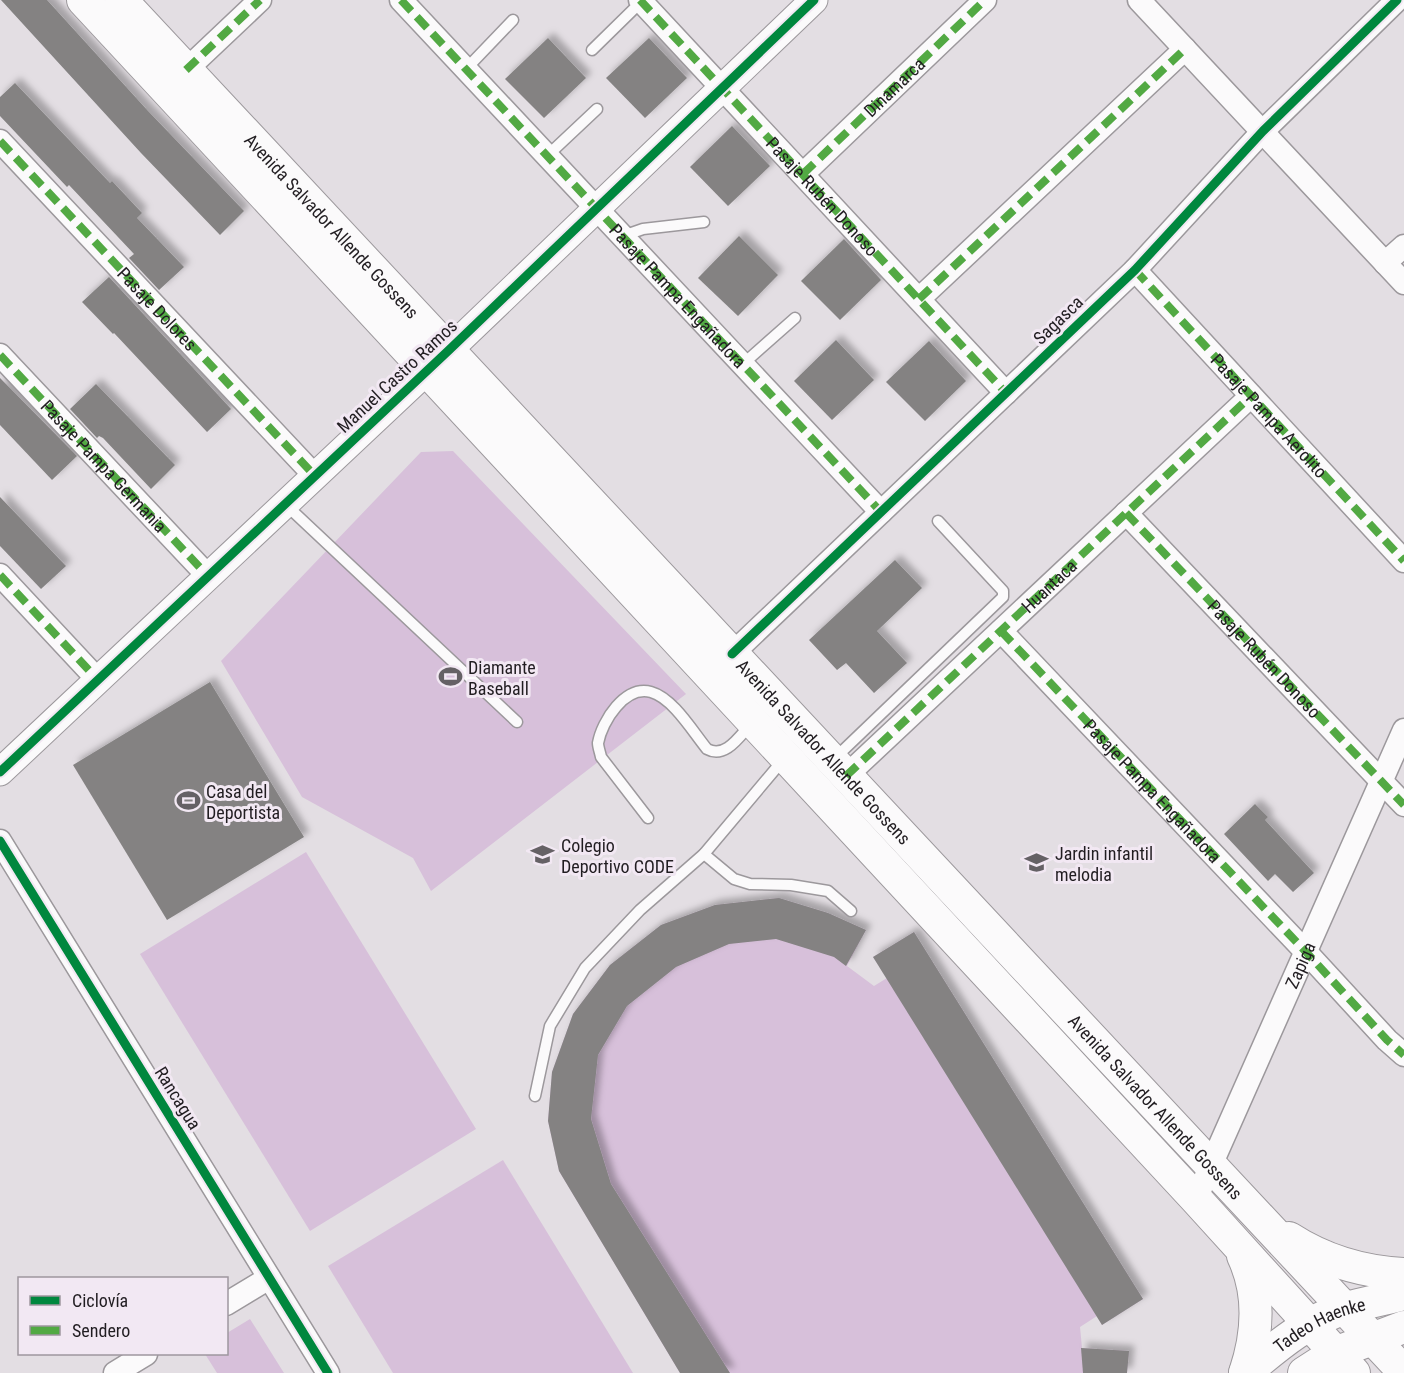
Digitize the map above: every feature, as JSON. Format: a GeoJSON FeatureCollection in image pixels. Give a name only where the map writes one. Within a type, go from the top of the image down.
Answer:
{"type":"FeatureCollection","features":[{"type":"Feature","properties":{"kind":"main road","name":"Avenida Salvador Allende Gossens"},"geometry":{"type":"LineString","coordinates":[[83,0],[437,361],[732,654],[1404,1372]]}},
{"type":"Feature","properties":{"kind":"main road","name":"Avenida Salvador Allende Gossens"},"geometry":{"type":"LineString","coordinates":[[121,0],[186,70],[753,722],[1196,1199],[1345,1363]]}},
{"type":"Feature","properties":{"kind":"main road"},"geometry":{"type":"LineString","coordinates":[[1259,1217],[1295,1242],[1325,1257],[1366,1269],[1404,1274]]}},
{"type":"Feature","properties":{"kind":"main road"},"geometry":{"type":"LineString","coordinates":[[1238,1247],[1252,1281],[1256,1317],[1255,1336],[1245,1373]]}},
{"type":"Feature","properties":{"kind":"main road","name":"Tadeo Haenke"},"geometry":{"type":"LineString","coordinates":[[1245,1373],[1310,1324],[1344,1309],[1404,1294]]}},
{"type":"Feature","properties":{"kind":"main road","name":"Tadeo Haenke"},"geometry":{"type":"LineString","coordinates":[[1304,1373],[1345,1363],[1371,1338],[1404,1327]]}},
{"type":"Feature","properties":{"kind":"street"},"geometry":{"type":"LineString","coordinates":[[186,70],[260,0]]}},
{"type":"Feature","properties":{"kind":"street","name":"Pasaje Pampa Engañadora"},"geometry":{"type":"LineString","coordinates":[[401,0],[881,512]]}},
{"type":"Feature","properties":{"kind":"street","name":"Manuel Castro Ramos"},"geometry":{"type":"LineString","coordinates":[[0,772],[437,361],[814,0]]}},
{"type":"Feature","properties":{"kind":"street","name":"Dinamarca"},"geometry":{"type":"LineString","coordinates":[[803,174],[985,0]]}},
{"type":"Feature","properties":{"kind":"street"},"geometry":{"type":"LineString","coordinates":[[1139,0],[1404,283]]}},
{"type":"Feature","properties":{"kind":"street","name":"Sagasca"},"geometry":{"type":"LineString","coordinates":[[732,654],[1135,270],[1263,131],[1397,0]]}},
{"type":"Feature","properties":{"kind":"street","name":"Pasaje Rubén Donoso"},"geometry":{"type":"LineString","coordinates":[[641,1],[1006,393]]}},
{"type":"Feature","properties":{"kind":"street"},"geometry":{"type":"LineString","coordinates":[[920,299],[1185,50]]}},
{"type":"Feature","properties":{"kind":"street","name":"Pasaje Dolores"},"geometry":{"type":"LineString","coordinates":[[0,141],[315,476]]}},
{"type":"Feature","properties":{"kind":"street"},"geometry":{"type":"LineString","coordinates":[[1385,263],[1404,246]]}},
{"type":"Feature","properties":{"kind":"street","name":"Pasaje Pampa Aerolito"},"geometry":{"type":"LineString","coordinates":[[1135,270],[1404,561]]}},
{"type":"Feature","properties":{"kind":"street","name":"Pasaje Pampa Germania"},"geometry":{"type":"LineString","coordinates":[[0,355],[208,576]]}},
{"type":"Feature","properties":{"kind":"street","name":"Huantaca"},"geometry":{"type":"LineString","coordinates":[[839,769],[1001,631],[1251,396]]}},
{"type":"Feature","properties":{"kind":"street","name":"Pasaje Rubén Donoso"},"geometry":{"type":"LineString","coordinates":[[1126,513],[1404,805]]}},
{"type":"Feature","properties":{"kind":"street"},"geometry":{"type":"LineString","coordinates":[[0,575],[98,680]]}},
{"type":"Feature","properties":{"kind":"street","name":"Pasaje Pampa Engañadora"},"geometry":{"type":"LineString","coordinates":[[1001,631],[1387,1040],[1404,1054]]}},
{"type":"Feature","properties":{"kind":"street","name":"Zapiga"},"geometry":{"type":"LineString","coordinates":[[1196,1199],[1404,730]]}},
{"type":"Feature","properties":{"kind":"street","name":"Rancagua"},"geometry":{"type":"LineString","coordinates":[[0,841],[328,1373]]}},
{"type":"Feature","properties":{"kind":"street"},"geometry":{"type":"LineString","coordinates":[[228,1303],[269,1278]]}},
{"type":"Feature","properties":{"kind":"street"},"geometry":{"type":"LineString","coordinates":[[115,1373],[143,1355]]}},
{"type":"Feature","properties":{"kind":"lane"},"geometry":{"type":"LineString","coordinates":[[592,51],[641,1]]}},
{"type":"Feature","properties":{"kind":"lane"},"geometry":{"type":"LineString","coordinates":[[466,69],[513,20]]}},
{"type":"Feature","properties":{"kind":"lane"},"geometry":{"type":"LineString","coordinates":[[547,156],[597,109]]}},
{"type":"Feature","properties":{"kind":"lane"},"geometry":{"type":"LineString","coordinates":[[623,236],[643,229],[704,222]]}},
{"type":"Feature","properties":{"kind":"lane"},"geometry":{"type":"LineString","coordinates":[[743,364],[795,318]]}},
{"type":"Feature","properties":{"kind":"lane"},"geometry":{"type":"LineString","coordinates":[[285,504],[517,722]]}},
{"type":"Feature","properties":{"kind":"lane"},"geometry":{"type":"LineString","coordinates":[[839,769],[1004,597],[1004,591],[938,521]]}},
{"type":"Feature","properties":{"kind":"lane"},"geometry":{"type":"LineString","coordinates":[[648,818],[601,757],[598,745],[601,735],[618,704],[635,693],[651,692],[670,703],[707,749],[714,753],[722,752],[732,745],[753,722]]}},
{"type":"Feature","properties":{"kind":"lane"},"geometry":{"type":"LineString","coordinates":[[535,1096],[550,1026],[585,968],[640,910],[704,854],[785,757]]}},
{"type":"Feature","properties":{"kind":"lane"},"geometry":{"type":"LineString","coordinates":[[704,854],[734,879],[750,884],[790,885],[828,891],[851,911]]}},
{"type":"Feature","properties":{"kind":"shaded area","name":"Diamante Baseball"},"geometry":{"type":"Polygon","coordinates":[[[453,451],[686,694],[431,891],[413,858],[302,797],[221,661],[421,452],[453,451]]]}},
{"type":"Feature","properties":{"kind":"shaded area"},"geometry":{"type":"Polygon","coordinates":[[[306,852],[476,1129],[310,1231],[140,954],[306,852]]]}},
{"type":"Feature","properties":{"kind":"shaded area"},"geometry":{"type":"Polygon","coordinates":[[[779,898],[828,913],[866,930],[847,966],[874,986],[887,978],[873,957],[914,932],[1143,1299],[1102,1325],[1097,1316],[1080,1327],[1082,1348],[1129,1351],[1127,1373],[680,1373],[559,1171],[548,1121],[552,1072],[573,1014],[610,965],[661,925],[715,905],[779,898]]]}},
{"type":"Feature","properties":{"kind":"shaded area"},"geometry":{"type":"Polygon","coordinates":[[[503,1160],[633,1373],[393,1373],[328,1266],[503,1160]]]}},
{"type":"Feature","properties":{"kind":"shaded area"},"geometry":{"type":"Polygon","coordinates":[[[250,1319],[284,1373],[217,1373],[206,1355],[228,1355],[228,1332],[250,1319]]]}},
{"type":"Feature","properties":{"kind":"building"},"geometry":{"type":"Polygon","coordinates":[[[1,0],[47,0],[148,111],[244,211],[220,235],[141,153],[1,0]]]}},
{"type":"Feature","properties":{"kind":"building"},"geometry":{"type":"Polygon","coordinates":[[[548,38],[586,78],[544,118],[505,79],[548,38]]]}},
{"type":"Feature","properties":{"kind":"building"},"geometry":{"type":"Polygon","coordinates":[[[649,38],[687,78],[645,118],[606,78],[649,38]]]}},
{"type":"Feature","properties":{"kind":"building"},"geometry":{"type":"Polygon","coordinates":[[[15,83],[110,183],[112,181],[142,213],[137,218],[184,267],[159,290],[129,258],[134,254],[0,116],[0,97],[15,83]]]}},
{"type":"Feature","properties":{"kind":"building"},"geometry":{"type":"Polygon","coordinates":[[[732,126],[770,166],[728,206],[690,167],[732,126]]]}},
{"type":"Feature","properties":{"kind":"building"},"geometry":{"type":"Polygon","coordinates":[[[739,236],[778,275],[738,316],[698,278],[739,236]]]}},
{"type":"Feature","properties":{"kind":"building"},"geometry":{"type":"Polygon","coordinates":[[[844,239],[881,280],[840,320],[801,281],[844,239]]]}},
{"type":"Feature","properties":{"kind":"building"},"geometry":{"type":"Polygon","coordinates":[[[109,277],[231,409],[207,432],[82,302],[109,277]]]}},
{"type":"Feature","properties":{"kind":"building"},"geometry":{"type":"Polygon","coordinates":[[[836,340],[874,380],[832,420],[794,381],[836,340]]]}},
{"type":"Feature","properties":{"kind":"building"},"geometry":{"type":"Polygon","coordinates":[[[929,341],[966,381],[925,421],[886,382],[929,341]]]}},
{"type":"Feature","properties":{"kind":"building"},"geometry":{"type":"Polygon","coordinates":[[[0,378],[77,456],[52,480],[0,425],[0,378]]]}},
{"type":"Feature","properties":{"kind":"building"},"geometry":{"type":"Polygon","coordinates":[[[96,384],[175,465],[151,489],[103,438],[99,436],[97,438],[70,409],[96,384]]]}},
{"type":"Feature","properties":{"kind":"building"},"geometry":{"type":"Polygon","coordinates":[[[0,497],[66,566],[41,589],[0,546],[0,497]]]}},
{"type":"Feature","properties":{"kind":"building"},"geometry":{"type":"Polygon","coordinates":[[[895,560],[922,588],[877,631],[907,663],[874,693],[846,663],[837,670],[809,640],[895,560]]]}},
{"type":"Feature","properties":{"kind":"building","name":"Casa del Deportista"},"geometry":{"type":"Polygon","coordinates":[[[210,682],[304,837],[167,920],[73,765],[210,682]]]}},
{"type":"Feature","properties":{"kind":"building"},"geometry":{"type":"Polygon","coordinates":[[[1255,804],[1268,817],[1265,820],[1314,873],[1293,892],[1275,874],[1268,881],[1224,834],[1255,804]]]}},
{"type":"Feature","properties":{"kind":"building"},"geometry":{"type":"Polygon","coordinates":[[[779,898],[828,913],[866,930],[846,966],[834,957],[776,939],[729,944],[676,967],[627,1006],[598,1055],[591,1119],[611,1184],[730,1373],[680,1373],[559,1171],[548,1121],[552,1072],[573,1014],[610,965],[661,925],[715,905],[779,898]]]}},
{"type":"Feature","properties":{"kind":"building"},"geometry":{"type":"Polygon","coordinates":[[[914,932],[1143,1299],[1102,1325],[873,957],[914,932]]]}},
{"type":"Feature","properties":{"kind":"building"},"geometry":{"type":"Polygon","coordinates":[[[1081,1348],[1129,1351],[1127,1373],[1083,1373],[1081,1348]]]}},
{"type":"Feature","properties":{"kind":"marked path"},"geometry":{"type":"LineString","coordinates":[[186,70],[260,0]]}},
{"type":"Feature","properties":{"kind":"marked path"},"geometry":{"type":"LineString","coordinates":[[401,0],[881,512]]}},
{"type":"Feature","properties":{"kind":"marked path"},"geometry":{"type":"LineString","coordinates":[[640,0],[1006,393]]}},
{"type":"Feature","properties":{"kind":"marked path"},"geometry":{"type":"LineString","coordinates":[[803,174],[985,0]]}},
{"type":"Feature","properties":{"kind":"marked path"},"geometry":{"type":"LineString","coordinates":[[919,299],[1185,49]]}},
{"type":"Feature","properties":{"kind":"marked path"},"geometry":{"type":"LineString","coordinates":[[0,141],[315,476]]}},
{"type":"Feature","properties":{"kind":"marked path"},"geometry":{"type":"LineString","coordinates":[[1135,270],[1404,561]]}},
{"type":"Feature","properties":{"kind":"marked path"},"geometry":{"type":"LineString","coordinates":[[0,355],[208,576]]}},
{"type":"Feature","properties":{"kind":"marked path"},"geometry":{"type":"LineString","coordinates":[[846,776],[1251,396]]}},
{"type":"Feature","properties":{"kind":"marked path"},"geometry":{"type":"LineString","coordinates":[[1126,513],[1404,805]]}},
{"type":"Feature","properties":{"kind":"marked path"},"geometry":{"type":"LineString","coordinates":[[0,575],[98,680]]}},
{"type":"Feature","properties":{"kind":"marked path"},"geometry":{"type":"LineString","coordinates":[[1001,631],[1387,1040],[1404,1055]]}},
{"type":"Feature","properties":{"kind":"cycle path"},"geometry":{"type":"LineString","coordinates":[[0,772],[448,351],[814,0]]}},
{"type":"Feature","properties":{"kind":"cycle path"},"geometry":{"type":"LineString","coordinates":[[732,654],[1135,270],[1263,131],[1397,0]]}},
{"type":"Feature","properties":{"kind":"cycle path"},"geometry":{"type":"LineString","coordinates":[[0,841],[328,1373]]}},
{"type":"Feature","properties":{"kind":"place","name":"Diamante Baseball"},"geometry":{"type":"Point","coordinates":[450,677]}},
{"type":"Feature","properties":{"kind":"place","name":"Casa del Deportista"},"geometry":{"type":"Point","coordinates":[188,801]}},
{"type":"Feature","properties":{"kind":"place","name":"Colegio Deportivo CODE"},"geometry":{"type":"Point","coordinates":[543,855]}},
{"type":"Feature","properties":{"kind":"place","name":"Jardin infantil melodia"},"geometry":{"type":"Point","coordinates":[1037,863]}}]}
